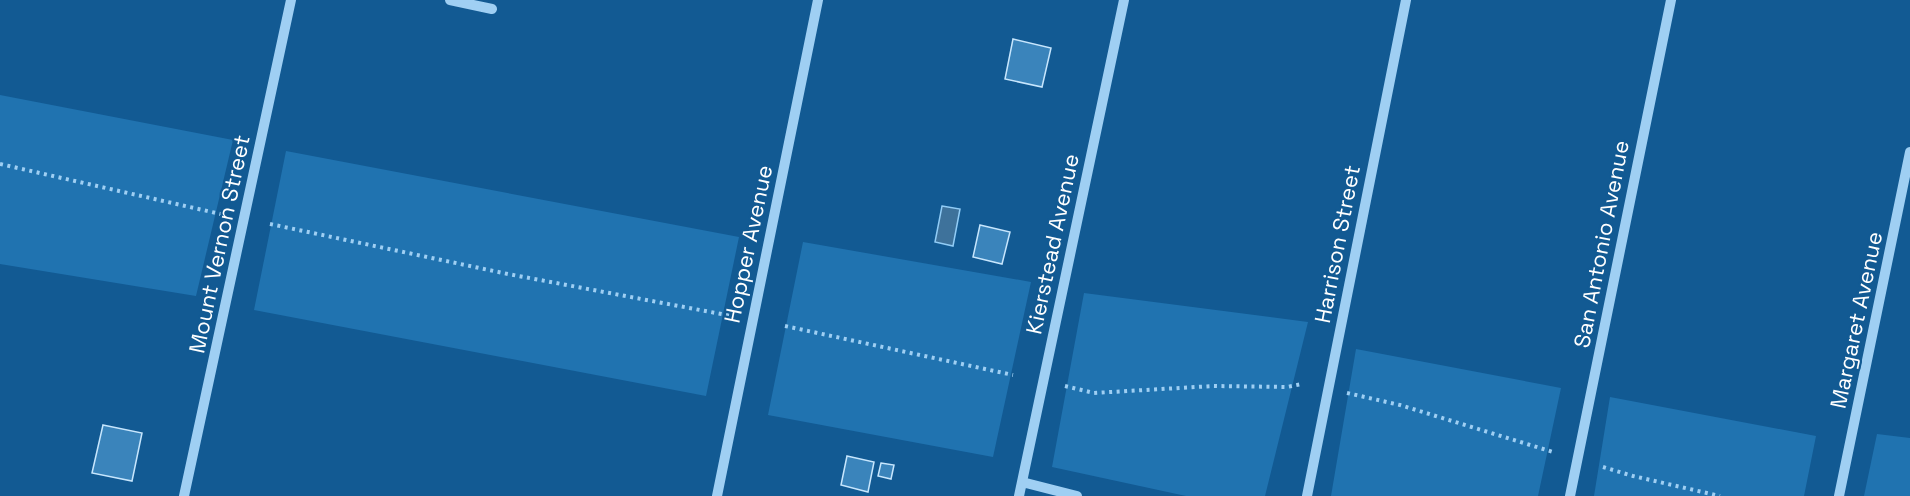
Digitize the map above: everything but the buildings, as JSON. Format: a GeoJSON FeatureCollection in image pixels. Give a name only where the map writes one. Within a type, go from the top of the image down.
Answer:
{"type":"FeatureCollection","features":[{"type":"Feature","properties":{"kind":"street","name":"Mount Vernon Street"},"geometry":{"type":"LineString","coordinates":[[184,496],[291,0]]}},
{"type":"Feature","properties":{"kind":"street"},"geometry":{"type":"LineString","coordinates":[[450,0],[492,9]]}},
{"type":"Feature","properties":{"kind":"street","name":"Hopper Avenue"},"geometry":{"type":"LineString","coordinates":[[717,496],[818,0]]}},
{"type":"Feature","properties":{"kind":"street","name":"Kierstead Avenue"},"geometry":{"type":"LineString","coordinates":[[1019,496],[1124,0]]}},
{"type":"Feature","properties":{"kind":"street","name":"Harrison Street"},"geometry":{"type":"LineString","coordinates":[[1307,496],[1406,0]]}},
{"type":"Feature","properties":{"kind":"street","name":"San Antonio Avenue"},"geometry":{"type":"LineString","coordinates":[[1570,496],[1671,0]]}},
{"type":"Feature","properties":{"kind":"street","name":"Margaret Avenue"},"geometry":{"type":"LineString","coordinates":[[1839,496],[1910,152]]}},
{"type":"Feature","properties":{"kind":"street"},"geometry":{"type":"LineString","coordinates":[[1022,482],[1077,496]]}},
{"type":"Feature","properties":{"kind":"path"},"geometry":{"type":"LineString","coordinates":[[0,164],[225,215]]}},
{"type":"Feature","properties":{"kind":"path"},"geometry":{"type":"LineString","coordinates":[[270,224],[508,274],[732,316]]}},
{"type":"Feature","properties":{"kind":"path"},"geometry":{"type":"LineString","coordinates":[[785,326],[1013,375]]}},
{"type":"Feature","properties":{"kind":"path"},"geometry":{"type":"LineString","coordinates":[[1065,386],[1094,393],[1213,386],[1287,387],[1302,384]]}},
{"type":"Feature","properties":{"kind":"path"},"geometry":{"type":"LineString","coordinates":[[1346,393],[1400,405],[1553,452]]}},
{"type":"Feature","properties":{"kind":"path"},"geometry":{"type":"LineString","coordinates":[[1603,467],[1720,496]]}},
{"type":"Feature","properties":{"kind":"shaded area"},"geometry":{"type":"Polygon","coordinates":[[[0,95],[233,140],[196,296],[0,264],[0,95]]]}},
{"type":"Feature","properties":{"kind":"shaded area"},"geometry":{"type":"Polygon","coordinates":[[[286,151],[739,237],[706,396],[254,310],[286,151]]]}},
{"type":"Feature","properties":{"kind":"shaded area"},"geometry":{"type":"Polygon","coordinates":[[[942,206],[960,209],[953,246],[935,242],[942,206]]]}},
{"type":"Feature","properties":{"kind":"shaded area"},"geometry":{"type":"Polygon","coordinates":[[[803,242],[1031,282],[993,457],[768,415],[803,242]]]}},
{"type":"Feature","properties":{"kind":"shaded area"},"geometry":{"type":"Polygon","coordinates":[[[1084,293],[1308,322],[1265,496],[1186,496],[1052,467],[1084,293]]]}},
{"type":"Feature","properties":{"kind":"shaded area"},"geometry":{"type":"Polygon","coordinates":[[[1356,349],[1561,388],[1538,496],[1331,496],[1356,349]]]}},
{"type":"Feature","properties":{"kind":"shaded area"},"geometry":{"type":"Polygon","coordinates":[[[1610,397],[1816,436],[1804,496],[1594,496],[1610,397]]]}},
{"type":"Feature","properties":{"kind":"shaded area"},"geometry":{"type":"Polygon","coordinates":[[[1877,434],[1910,438],[1910,496],[1864,496],[1877,434]]]}}]}
